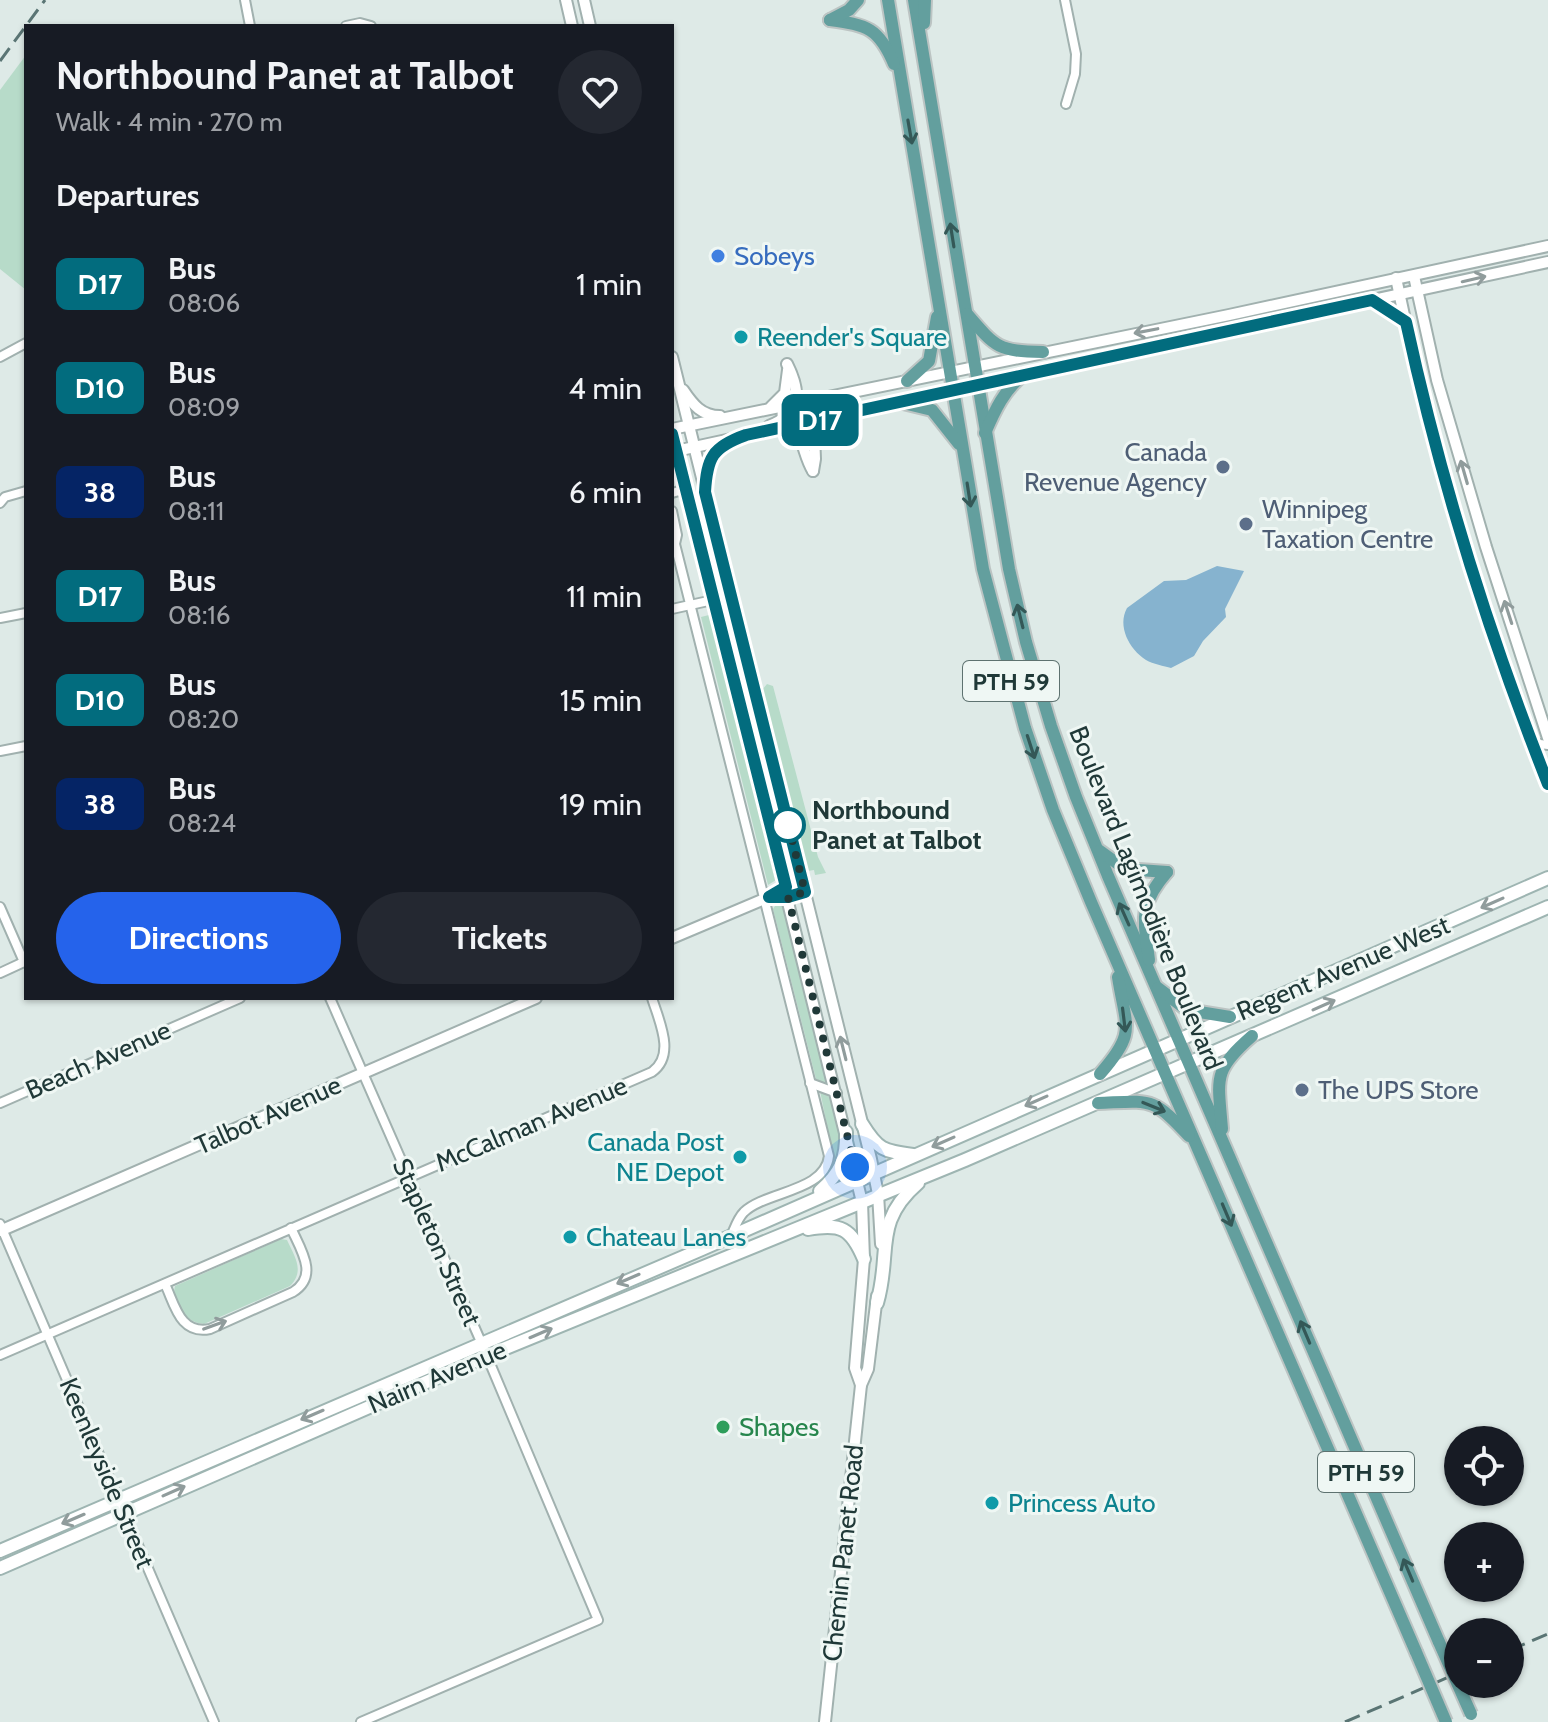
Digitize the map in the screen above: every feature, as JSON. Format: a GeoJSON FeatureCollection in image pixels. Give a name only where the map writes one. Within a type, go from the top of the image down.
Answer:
{"type":"FeatureCollection","features":[{"type":"Feature","properties":{"kind":"main road"},"geometry":{"type":"LineString","coordinates":[[858,0],[849,10],[830,20],[857,23],[876,33],[887,48],[902,82]]}},
{"type":"Feature","properties":{"kind":"main road","name":"Boulevard Lagimodière Boulevard"},"geometry":{"type":"LineString","coordinates":[[888,0],[983,569],[1025,728],[1053,810],[1115,958],[1446,1722]]}},
{"type":"Feature","properties":{"kind":"main road","name":"Boulevard Lagimodière Boulevard"},"geometry":{"type":"LineString","coordinates":[[914,0],[1007,556],[1026,642],[1051,726],[1096,848],[1472,1718]]}},
{"type":"Feature","properties":{"kind":"main road"},"geometry":{"type":"LineString","coordinates":[[924,63],[925,0]]}},
{"type":"Feature","properties":{"kind":"main road"},"geometry":{"type":"LineString","coordinates":[[907,381],[929,361],[938,302]]}},
{"type":"Feature","properties":{"kind":"main road"},"geometry":{"type":"LineString","coordinates":[[965,312],[997,346],[1010,351],[1043,352]]}},
{"type":"Feature","properties":{"kind":"main road"},"geometry":{"type":"LineString","coordinates":[[985,433],[997,405],[1011,385],[1024,374]]}},
{"type":"Feature","properties":{"kind":"main road"},"geometry":{"type":"LineString","coordinates":[[899,402],[932,410],[961,447]]}},
{"type":"Feature","properties":{"kind":"main road"},"geometry":{"type":"LineString","coordinates":[[1096,848],[1125,869],[1167,872],[1154,887],[1145,907],[1154,980],[1187,1010],[1230,1017]]}},
{"type":"Feature","properties":{"kind":"main road","name":"Regent Avenue West"},"geometry":{"type":"LineString","coordinates":[[874,1172],[1548,878]]}},
{"type":"Feature","properties":{"kind":"main road","name":"Regent Avenue West"},"geometry":{"type":"LineString","coordinates":[[878,1194],[1098,1103],[1548,907]]}},
{"type":"Feature","properties":{"kind":"main road"},"geometry":{"type":"LineString","coordinates":[[1436,928],[1447,951]]}},
{"type":"Feature","properties":{"kind":"main road"},"geometry":{"type":"LineString","coordinates":[[1100,1074],[1119,1052],[1126,1032],[1115,958]]}},
{"type":"Feature","properties":{"kind":"main road"},"geometry":{"type":"LineString","coordinates":[[1222,1140],[1220,1073],[1228,1059],[1252,1036]]}},
{"type":"Feature","properties":{"kind":"main road"},"geometry":{"type":"LineString","coordinates":[[1098,1103],[1145,1101],[1155,1105],[1164,1109],[1196,1143]]}},
{"type":"Feature","properties":{"kind":"main road"},"geometry":{"type":"LineString","coordinates":[[862,1124],[874,1144],[887,1151],[913,1155]]}},
{"type":"Feature","properties":{"kind":"main road"},"geometry":{"type":"LineString","coordinates":[[810,1200],[832,1181],[842,1167],[846,1132]]}},
{"type":"Feature","properties":{"kind":"main road","name":"Nairn Avenue"},"geometry":{"type":"LineString","coordinates":[[0,1551],[874,1172]]}},
{"type":"Feature","properties":{"kind":"main road"},"geometry":{"type":"LineString","coordinates":[[877,1303],[890,1217],[906,1194],[927,1175]]}},
{"type":"Feature","properties":{"kind":"main road","name":"Nairn Avenue"},"geometry":{"type":"LineString","coordinates":[[0,1568],[574,1318],[878,1194]]}},
{"type":"Feature","properties":{"kind":"main road"},"geometry":{"type":"LineString","coordinates":[[782,1233],[833,1224],[853,1238],[864,1259]]}},
{"type":"Feature","properties":{"kind":"main road"},"geometry":{"type":"LineString","coordinates":[[732,1234],[738,1251]]}},
{"type":"Feature","properties":{"kind":"main road"},"geometry":{"type":"LineString","coordinates":[[569,1304],[574,1318]]}},
{"type":"Feature","properties":{"kind":"main road"},"geometry":{"type":"LineString","coordinates":[[358,1395],[364,1409]]}},
{"type":"Feature","properties":{"kind":"main road"},"geometry":{"type":"LineString","coordinates":[[244,1444],[249,1458]]}},
{"type":"Feature","properties":{"kind":"street"},"geometry":{"type":"LineString","coordinates":[[245,0],[250,24]]}},
{"type":"Feature","properties":{"kind":"street"},"geometry":{"type":"LineString","coordinates":[[566,0],[572,24]]}},
{"type":"Feature","properties":{"kind":"street"},"geometry":{"type":"LineString","coordinates":[[584,0],[590,24]]}},
{"type":"Feature","properties":{"kind":"street"},"geometry":{"type":"LineString","coordinates":[[1065,0],[1076,54],[1075,74],[1066,104]]}},
{"type":"Feature","properties":{"kind":"street"},"geometry":{"type":"LineString","coordinates":[[674,431],[1548,246]]}},
{"type":"Feature","properties":{"kind":"street"},"geometry":{"type":"LineString","coordinates":[[676,451],[1234,329],[1399,294],[1417,293],[1548,262]]}},
{"type":"Feature","properties":{"kind":"street"},"geometry":{"type":"LineString","coordinates":[[1414,276],[1437,380],[1486,547],[1548,738]]}},
{"type":"Feature","properties":{"kind":"street"},"geometry":{"type":"LineString","coordinates":[[1396,278],[1420,385],[1468,553],[1510,686],[1548,784]]}},
{"type":"Feature","properties":{"kind":"street"},"geometry":{"type":"LineString","coordinates":[[1372,300],[1406,322]]}},
{"type":"Feature","properties":{"kind":"street"},"geometry":{"type":"LineString","coordinates":[[1229,315],[1234,329]]}},
{"type":"Feature","properties":{"kind":"street"},"geometry":{"type":"LineString","coordinates":[[0,357],[24,344]]}},
{"type":"Feature","properties":{"kind":"street"},"geometry":{"type":"LineString","coordinates":[[705,492],[709,459],[714,452],[787,416],[798,396],[796,381],[787,364],[785,393],[775,405],[762,411]]}},
{"type":"Feature","properties":{"kind":"street","name":"Chemin Panet Road"},"geometry":{"type":"LineString","coordinates":[[674,366],[878,1194],[881,1239],[877,1303],[868,1369],[861,1385],[825,1722]]}},
{"type":"Feature","properties":{"kind":"street"},"geometry":{"type":"LineString","coordinates":[[677,380],[700,411],[711,416],[734,416]]}},
{"type":"Feature","properties":{"kind":"street"},"geometry":{"type":"LineString","coordinates":[[832,417],[814,434],[813,471],[798,425],[801,418],[810,409],[866,396],[884,387]]}},
{"type":"Feature","properties":{"kind":"street","name":"Chemin Panet Road"},"geometry":{"type":"LineString","coordinates":[[674,441],[862,1202],[864,1259],[855,1368],[861,1385]]}},
{"type":"Feature","properties":{"kind":"street"},"geometry":{"type":"LineString","coordinates":[[674,492],[686,489]]}},
{"type":"Feature","properties":{"kind":"street"},"geometry":{"type":"LineString","coordinates":[[0,503],[5,497],[24,492]]}},
{"type":"Feature","properties":{"kind":"street"},"geometry":{"type":"LineString","coordinates":[[674,521],[675,544],[829,1156],[824,1173],[745,1210],[732,1234]]}},
{"type":"Feature","properties":{"kind":"street"},"geometry":{"type":"LineString","coordinates":[[1468,553],[1486,547]]}},
{"type":"Feature","properties":{"kind":"street"},"geometry":{"type":"LineString","coordinates":[[674,609],[731,596]]}},
{"type":"Feature","properties":{"kind":"street"},"geometry":{"type":"LineString","coordinates":[[0,618],[24,613]]}},
{"type":"Feature","properties":{"kind":"street"},"geometry":{"type":"LineString","coordinates":[[1510,686],[1530,678]]}},
{"type":"Feature","properties":{"kind":"street"},"geometry":{"type":"LineString","coordinates":[[1532,743],[1548,745]]}},
{"type":"Feature","properties":{"kind":"street"},"geometry":{"type":"LineString","coordinates":[[0,751],[24,746]]}},
{"type":"Feature","properties":{"kind":"street"},"geometry":{"type":"LineString","coordinates":[[674,937],[766,898],[804,887]]}},
{"type":"Feature","properties":{"kind":"street"},"geometry":{"type":"LineString","coordinates":[[0,907],[24,960]]}},
{"type":"Feature","properties":{"kind":"street"},"geometry":{"type":"LineString","coordinates":[[0,973],[24,962]]}},
{"type":"Feature","properties":{"kind":"street","name":"Beach Avenue"},"geometry":{"type":"LineString","coordinates":[[0,1103],[235,1000]]}},
{"type":"Feature","properties":{"kind":"street","name":"Stapleton Street"},"geometry":{"type":"LineString","coordinates":[[331,1000],[481,1342],[598,1620],[361,1722]]}},
{"type":"Feature","properties":{"kind":"street","name":"Talbot Avenue"},"geometry":{"type":"LineString","coordinates":[[1,1228],[531,1000]]}},
{"type":"Feature","properties":{"kind":"street","name":"McCalman Avenue"},"geometry":{"type":"LineString","coordinates":[[0,1355],[660,1067],[666,1052],[653,1000]]}},
{"type":"Feature","properties":{"kind":"street"},"geometry":{"type":"LineString","coordinates":[[810,1083],[837,1093]]}},
{"type":"Feature","properties":{"kind":"street"},"geometry":{"type":"LineString","coordinates":[[802,1185],[810,1200]]}},
{"type":"Feature","properties":{"kind":"street","name":"Keenleyside Street"},"geometry":{"type":"LineString","coordinates":[[1,1228],[214,1722]]}},
{"type":"Feature","properties":{"kind":"street"},"geometry":{"type":"LineString","coordinates":[[165,1284],[182,1321],[190,1328],[210,1329],[293,1292],[304,1283],[307,1268],[291,1228]]}},
{"type":"Feature","properties":{"kind":"street"},"geometry":{"type":"LineString","coordinates":[[857,1337],[872,1339]]}},
{"type":"Feature","properties":{"kind":"green space"},"geometry":{"type":"Polygon","coordinates":[[[24,58],[24,288],[0,269],[0,90],[24,58]]]}},
{"type":"Feature","properties":{"kind":"green space"},"geometry":{"type":"Polygon","coordinates":[[[713,614],[778,875],[768,885],[701,617],[713,614]]]}},
{"type":"Feature","properties":{"kind":"green space"},"geometry":{"type":"Polygon","coordinates":[[[767,684],[773,686],[818,857],[826,873],[815,875],[814,870],[808,871],[806,868],[762,690],[767,684]]]}},
{"type":"Feature","properties":{"kind":"green space"},"geometry":{"type":"Polygon","coordinates":[[[783,902],[830,1086],[816,1079],[773,909],[777,903],[783,902]]]}},
{"type":"Feature","properties":{"kind":"green space"},"geometry":{"type":"Polygon","coordinates":[[[820,1091],[835,1105],[842,1126],[835,1165],[820,1091]]]}},
{"type":"Feature","properties":{"kind":"green space"},"geometry":{"type":"Polygon","coordinates":[[[281,1239],[287,1240],[298,1269],[290,1286],[204,1324],[191,1320],[181,1312],[175,1300],[175,1286],[281,1239]]]}},
{"type":"Feature","properties":{"kind":"water"},"geometry":{"type":"Polygon","coordinates":[[[1217,566],[1244,571],[1225,609],[1226,617],[1203,641],[1194,656],[1171,668],[1140,655],[1126,637],[1123,622],[1127,608],[1164,581],[1186,580],[1217,566]]]}},
{"type":"Feature","properties":{"kind":"railway"},"geometry":{"type":"LineString","coordinates":[[27,24],[45,0]]}},
{"type":"Feature","properties":{"kind":"railway"},"geometry":{"type":"LineString","coordinates":[[0,61],[24,28]]}},
{"type":"Feature","properties":{"kind":"railway"},"geometry":{"type":"LineString","coordinates":[[1524,1644],[1548,1634]]}},
{"type":"Feature","properties":{"kind":"railway"},"geometry":{"type":"LineString","coordinates":[[1345,1722],[1444,1679]]}},
{"type":"Feature","properties":{"kind":"bus line","name":"D17"},"geometry":{"type":"LineString","coordinates":[[674,442],[786,887],[769,897],[788,897],[805,892],[705,492],[706,470],[714,452],[746,435],[1372,300],[1406,322],[1420,385],[1472,566],[1510,686],[1548,784]]}},
{"type":"Feature","properties":{"kind":"place","name":"Sobeys"},"geometry":{"type":"Point","coordinates":[718,256]}},
{"type":"Feature","properties":{"kind":"place","name":"Reender's Square"},"geometry":{"type":"Point","coordinates":[741,337]}},
{"type":"Feature","properties":{"kind":"place","name":"Canada Revenue Agency"},"geometry":{"type":"Point","coordinates":[1223,467]}},
{"type":"Feature","properties":{"kind":"place","name":"Winnipeg Taxation Centre"},"geometry":{"type":"Point","coordinates":[1246,524]}},
{"type":"Feature","properties":{"kind":"place","name":"Northbound Panet at Talbot"},"geometry":{"type":"Point","coordinates":[788,825]}},
{"type":"Feature","properties":{"kind":"place","name":"The UPS Store"},"geometry":{"type":"Point","coordinates":[1302,1090]}},
{"type":"Feature","properties":{"kind":"place","name":"Canada Post NE Depot"},"geometry":{"type":"Point","coordinates":[740,1157]}},
{"type":"Feature","properties":{"kind":"place","name":"Chateau Lanes"},"geometry":{"type":"Point","coordinates":[570,1237]}},
{"type":"Feature","properties":{"kind":"place","name":"Shapes"},"geometry":{"type":"Point","coordinates":[723,1427]}},
{"type":"Feature","properties":{"kind":"place","name":"Princess Auto"},"geometry":{"type":"Point","coordinates":[992,1503]}},
{"type":"Feature","properties":{"kind":"route"},"geometry":{"type":"LineString","coordinates":[[788,825],[787,819],[805,892],[788,897],[855,1167]]}}]}
